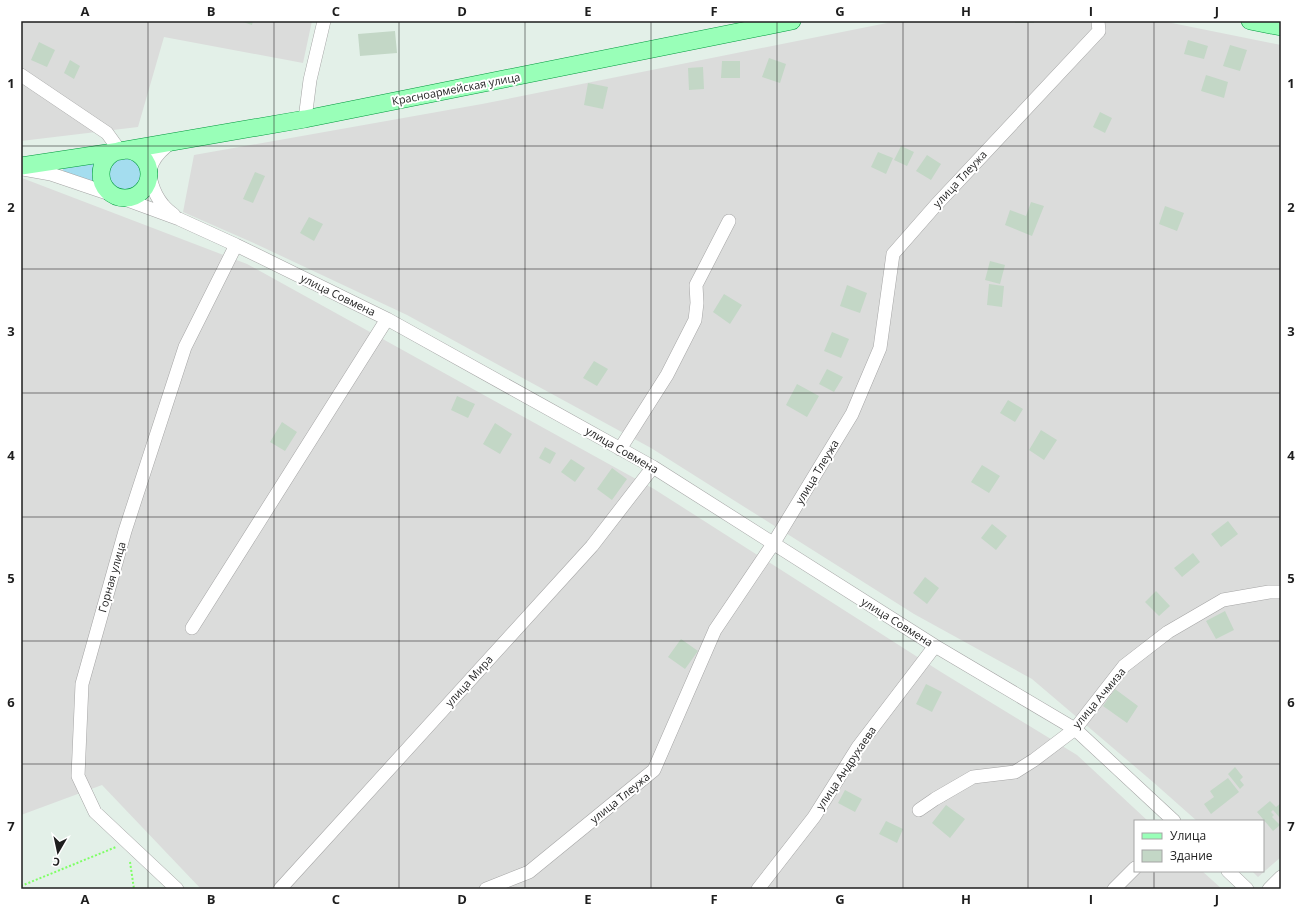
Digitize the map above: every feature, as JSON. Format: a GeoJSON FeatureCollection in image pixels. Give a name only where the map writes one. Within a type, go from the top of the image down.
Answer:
{"type":"FeatureCollection","features":[{"type":"Feature","properties":{"kind":"main road","name":"Красноармейская улица"},"geometry":{"type":"LineString","coordinates":[[21,167],[305,119],[792,21]]}},
{"type":"Feature","properties":{"kind":"main road"},"geometry":{"type":"LineString","coordinates":[[1250,21],[1281,27]]}},
{"type":"Feature","properties":{"kind":"main road"},"geometry":{"type":"LineString","coordinates":[[120,151],[131,151],[141,155],[147,164],[150,174],[147,185],[140,193],[130,198],[119,197],[111,193],[105,187],[102,178],[102,169],[105,161],[112,154],[120,151]]}},
{"type":"Feature","properties":{"kind":"street"},"geometry":{"type":"LineString","coordinates":[[305,119],[310,80],[324,21]]}},
{"type":"Feature","properties":{"kind":"street","name":"улица Тлеужа"},"geometry":{"type":"LineString","coordinates":[[486,889],[529,872],[654,770],[715,630],[773,544],[852,414],[880,348],[893,254],[936,205],[1098,31],[1098,21]]}},
{"type":"Feature","properties":{"kind":"street"},"geometry":{"type":"LineString","coordinates":[[21,74],[107,133],[120,151]]}},
{"type":"Feature","properties":{"kind":"street"},"geometry":{"type":"LineString","coordinates":[[172,142],[156,157],[152,163],[150,174],[154,191],[163,205],[178,219]]}},
{"type":"Feature","properties":{"kind":"street","name":"улица Совмена"},"geometry":{"type":"LineString","coordinates":[[21,167],[51,174],[119,197],[178,219],[236,245],[387,319],[653,467],[935,646],[1075,729],[1173,820]]}},
{"type":"Feature","properties":{"kind":"street"},"geometry":{"type":"LineString","coordinates":[[620,449],[667,375],[695,320],[697,303],[696,285],[729,221]]}},
{"type":"Feature","properties":{"kind":"street","name":"Горная улица"},"geometry":{"type":"LineString","coordinates":[[177,889],[95,812],[78,776],[82,684],[125,531],[185,347],[236,245]]}},
{"type":"Feature","properties":{"kind":"street"},"geometry":{"type":"LineString","coordinates":[[192,628],[387,319]]}},
{"type":"Feature","properties":{"kind":"street","name":"улица Мира"},"geometry":{"type":"LineString","coordinates":[[280,889],[592,546],[653,467]]}},
{"type":"Feature","properties":{"kind":"street","name":"улица Ачмиза"},"geometry":{"type":"LineString","coordinates":[[919,810],[973,777],[1015,772],[1075,729],[1124,666],[1168,632],[1223,600],[1269,592],[1281,592]]}},
{"type":"Feature","properties":{"kind":"street","name":"улица Андрухаева"},"geometry":{"type":"LineString","coordinates":[[758,889],[814,818],[858,747],[935,646]]}},
{"type":"Feature","properties":{"kind":"street"},"geometry":{"type":"LineString","coordinates":[[1114,889],[1134,869]]}},
{"type":"Feature","properties":{"kind":"street"},"geometry":{"type":"LineString","coordinates":[[1229,872],[1247,889]]}},
{"type":"Feature","properties":{"kind":"street"},"geometry":{"type":"LineString","coordinates":[[1269,889],[1281,878]]}},
{"type":"Feature","properties":{"kind":"path"},"geometry":{"type":"LineString","coordinates":[[21,886],[128,843],[134,889]]}},
{"type":"Feature","properties":{"kind":"shaded area"},"geometry":{"type":"Polygon","coordinates":[[[21,21],[312,21],[303,63],[164,37],[138,127],[21,141],[21,21]]]}},
{"type":"Feature","properties":{"kind":"shaded area"},"geometry":{"type":"Polygon","coordinates":[[[897,21],[1162,21],[1281,45],[1281,857],[1264,872],[1264,820],[1196,820],[1032,679],[914,614],[651,448],[407,315],[258,245],[183,212],[194,155],[482,104],[897,21]]]}},
{"type":"Feature","properties":{"kind":"shaded area"},"geometry":{"type":"Polygon","coordinates":[[[129,156],[138,161],[142,167],[142,181],[138,187],[129,192],[121,192],[112,187],[108,181],[107,170],[112,161],[118,157],[129,156]]]}},
{"type":"Feature","properties":{"kind":"shaded area"},"geometry":{"type":"Polygon","coordinates":[[[104,158],[97,173],[97,183],[64,172],[63,170],[64,166],[104,158]]]}},
{"type":"Feature","properties":{"kind":"shaded area"},"geometry":{"type":"Polygon","coordinates":[[[22,178],[247,264],[654,489],[941,672],[1077,755],[1147,820],[1134,820],[1134,872],[1203,872],[1222,889],[201,889],[102,785],[21,815],[22,178]]]}},
{"type":"Feature","properties":{"kind":"shaded area"},"geometry":{"type":"Polygon","coordinates":[[[1253,872],[1264,872],[1258,877],[1253,872]]]}},
{"type":"Feature","properties":{"kind":"building"},"geometry":{"type":"Polygon","coordinates":[[[240,21],[253,21],[252,25],[240,21]]]}},
{"type":"Feature","properties":{"kind":"building"},"geometry":{"type":"Polygon","coordinates":[[[1015,21],[1034,21],[1034,23],[1015,23],[1015,21]]]}},
{"type":"Feature","properties":{"kind":"building"},"geometry":{"type":"Polygon","coordinates":[[[395,31],[397,53],[360,56],[358,34],[395,31]]]}},
{"type":"Feature","properties":{"kind":"building"},"geometry":{"type":"Polygon","coordinates":[[[1188,40],[1208,46],[1204,59],[1184,54],[1188,40]]]}},
{"type":"Feature","properties":{"kind":"building"},"geometry":{"type":"Polygon","coordinates":[[[39,42],[55,50],[47,67],[31,60],[39,42]]]}},
{"type":"Feature","properties":{"kind":"building"},"geometry":{"type":"Polygon","coordinates":[[[1230,45],[1247,50],[1240,71],[1223,66],[1230,45]]]}},
{"type":"Feature","properties":{"kind":"building"},"geometry":{"type":"Polygon","coordinates":[[[769,58],[786,64],[780,83],[762,77],[769,58]]]}},
{"type":"Feature","properties":{"kind":"building"},"geometry":{"type":"Polygon","coordinates":[[[70,60],[80,66],[74,79],[64,73],[70,60]]]}},
{"type":"Feature","properties":{"kind":"building"},"geometry":{"type":"Polygon","coordinates":[[[722,61],[740,61],[740,78],[721,78],[722,61]]]}},
{"type":"Feature","properties":{"kind":"building"},"geometry":{"type":"Polygon","coordinates":[[[703,67],[704,89],[689,90],[688,68],[703,67]]]}},
{"type":"Feature","properties":{"kind":"building"},"geometry":{"type":"Polygon","coordinates":[[[1206,75],[1228,82],[1224,98],[1201,91],[1206,75]]]}},
{"type":"Feature","properties":{"kind":"building"},"geometry":{"type":"Polygon","coordinates":[[[588,83],[608,87],[603,109],[584,105],[588,83]]]}},
{"type":"Feature","properties":{"kind":"building"},"geometry":{"type":"Polygon","coordinates":[[[1100,112],[1112,118],[1105,133],[1093,127],[1100,112]]]}},
{"type":"Feature","properties":{"kind":"building"},"geometry":{"type":"Polygon","coordinates":[[[901,146],[914,152],[907,166],[894,160],[901,146]]]}},
{"type":"Feature","properties":{"kind":"building"},"geometry":{"type":"Polygon","coordinates":[[[878,152],[893,158],[886,174],[871,167],[878,152]]]}},
{"type":"Feature","properties":{"kind":"building"},"geometry":{"type":"Polygon","coordinates":[[[927,155],[941,164],[931,180],[916,171],[927,155]]]}},
{"type":"Feature","properties":{"kind":"building"},"geometry":{"type":"Polygon","coordinates":[[[255,172],[265,176],[253,203],[243,199],[255,172]]]}},
{"type":"Feature","properties":{"kind":"building"},"geometry":{"type":"Polygon","coordinates":[[[1031,202],[1044,206],[1032,236],[1005,225],[1010,210],[1026,216],[1031,202]]]}},
{"type":"Feature","properties":{"kind":"building"},"geometry":{"type":"Polygon","coordinates":[[[1165,206],[1184,213],[1177,231],[1159,224],[1165,206]]]}},
{"type":"Feature","properties":{"kind":"building"},"geometry":{"type":"Polygon","coordinates":[[[309,217],[323,224],[314,241],[300,233],[309,217]]]}},
{"type":"Feature","properties":{"kind":"building"},"geometry":{"type":"Polygon","coordinates":[[[990,261],[1005,265],[1000,284],[985,280],[990,261]]]}},
{"type":"Feature","properties":{"kind":"building"},"geometry":{"type":"Polygon","coordinates":[[[989,284],[1004,286],[1002,307],[987,305],[989,284]]]}},
{"type":"Feature","properties":{"kind":"building"},"geometry":{"type":"Polygon","coordinates":[[[847,285],[867,293],[860,313],[840,306],[847,285]]]}},
{"type":"Feature","properties":{"kind":"building"},"geometry":{"type":"Polygon","coordinates":[[[724,294],[742,305],[730,324],[713,312],[724,294]]]}},
{"type":"Feature","properties":{"kind":"building"},"geometry":{"type":"Polygon","coordinates":[[[832,332],[849,339],[841,358],[824,351],[832,332]]]}},
{"type":"Feature","properties":{"kind":"building"},"geometry":{"type":"Polygon","coordinates":[[[594,361],[608,369],[597,386],[583,378],[594,361]]]}},
{"type":"Feature","properties":{"kind":"building"},"geometry":{"type":"Polygon","coordinates":[[[827,369],[843,377],[834,392],[819,384],[827,369]]]}},
{"type":"Feature","properties":{"kind":"building"},"geometry":{"type":"Polygon","coordinates":[[[797,384],[819,396],[807,417],[786,405],[797,384]]]}},
{"type":"Feature","properties":{"kind":"building"},"geometry":{"type":"Polygon","coordinates":[[[457,396],[475,404],[468,418],[451,410],[457,396]]]}},
{"type":"Feature","properties":{"kind":"building"},"geometry":{"type":"Polygon","coordinates":[[[1008,400],[1023,409],[1015,422],[1000,413],[1008,400]]]}},
{"type":"Feature","properties":{"kind":"building"},"geometry":{"type":"Polygon","coordinates":[[[282,422],[297,432],[285,451],[270,442],[282,422]]]}},
{"type":"Feature","properties":{"kind":"building"},"geometry":{"type":"Polygon","coordinates":[[[495,423],[512,434],[500,454],[483,444],[495,423]]]}},
{"type":"Feature","properties":{"kind":"building"},"geometry":{"type":"Polygon","coordinates":[[[1041,430],[1057,440],[1044,460],[1029,450],[1041,430]]]}},
{"type":"Feature","properties":{"kind":"building"},"geometry":{"type":"Polygon","coordinates":[[[545,447],[556,453],[550,464],[539,458],[545,447]]]}},
{"type":"Feature","properties":{"kind":"building"},"geometry":{"type":"Polygon","coordinates":[[[571,459],[585,468],[575,482],[561,472],[571,459]]]}},
{"type":"Feature","properties":{"kind":"building"},"geometry":{"type":"Polygon","coordinates":[[[982,465],[1000,476],[989,493],[971,482],[982,465]]]}},
{"type":"Feature","properties":{"kind":"building"},"geometry":{"type":"Polygon","coordinates":[[[612,468],[627,479],[612,500],[597,489],[612,468]]]}},
{"type":"Feature","properties":{"kind":"building"},"geometry":{"type":"Polygon","coordinates":[[[1228,521],[1238,534],[1221,547],[1211,534],[1228,521]]]}},
{"type":"Feature","properties":{"kind":"building"},"geometry":{"type":"Polygon","coordinates":[[[992,524],[1007,536],[996,550],[981,538],[992,524]]]}},
{"type":"Feature","properties":{"kind":"building"},"geometry":{"type":"Polygon","coordinates":[[[1193,553],[1200,562],[1182,577],[1174,568],[1193,553]]]}},
{"type":"Feature","properties":{"kind":"building"},"geometry":{"type":"Polygon","coordinates":[[[925,577],[939,588],[927,604],[913,593],[925,577]]]}},
{"type":"Feature","properties":{"kind":"building"},"geometry":{"type":"Polygon","coordinates":[[[1156,591],[1170,606],[1159,616],[1145,602],[1156,591]]]}},
{"type":"Feature","properties":{"kind":"building"},"geometry":{"type":"Polygon","coordinates":[[[1225,611],[1234,630],[1216,639],[1206,621],[1225,611]]]}},
{"type":"Feature","properties":{"kind":"building"},"geometry":{"type":"Polygon","coordinates":[[[681,639],[698,651],[685,669],[668,657],[681,639]]]}},
{"type":"Feature","properties":{"kind":"building"},"geometry":{"type":"Polygon","coordinates":[[[926,684],[942,692],[932,712],[916,704],[926,684]]]}},
{"type":"Feature","properties":{"kind":"building"},"geometry":{"type":"Polygon","coordinates":[[[1115,689],[1138,706],[1127,723],[1103,706],[1115,689]]]}},
{"type":"Feature","properties":{"kind":"building"},"geometry":{"type":"Polygon","coordinates":[[[1235,767],[1243,777],[1240,780],[1244,785],[1240,789],[1228,774],[1235,767]]]}},
{"type":"Feature","properties":{"kind":"building"},"geometry":{"type":"Polygon","coordinates":[[[1228,778],[1239,792],[1211,814],[1204,804],[1214,797],[1210,791],[1228,778]]]}},
{"type":"Feature","properties":{"kind":"building"},"geometry":{"type":"Polygon","coordinates":[[[845,790],[862,799],[855,812],[838,803],[845,790]]]}},
{"type":"Feature","properties":{"kind":"building"},"geometry":{"type":"Polygon","coordinates":[[[1270,801],[1276,807],[1281,803],[1281,819],[1273,810],[1271,812],[1274,815],[1272,817],[1280,825],[1273,831],[1257,812],[1270,801]]]}},
{"type":"Feature","properties":{"kind":"building"},"geometry":{"type":"Polygon","coordinates":[[[946,805],[965,819],[950,838],[932,823],[946,805]]]}},
{"type":"Feature","properties":{"kind":"building"},"geometry":{"type":"Polygon","coordinates":[[[886,821],[903,829],[897,843],[879,834],[886,821]]]}}]}
